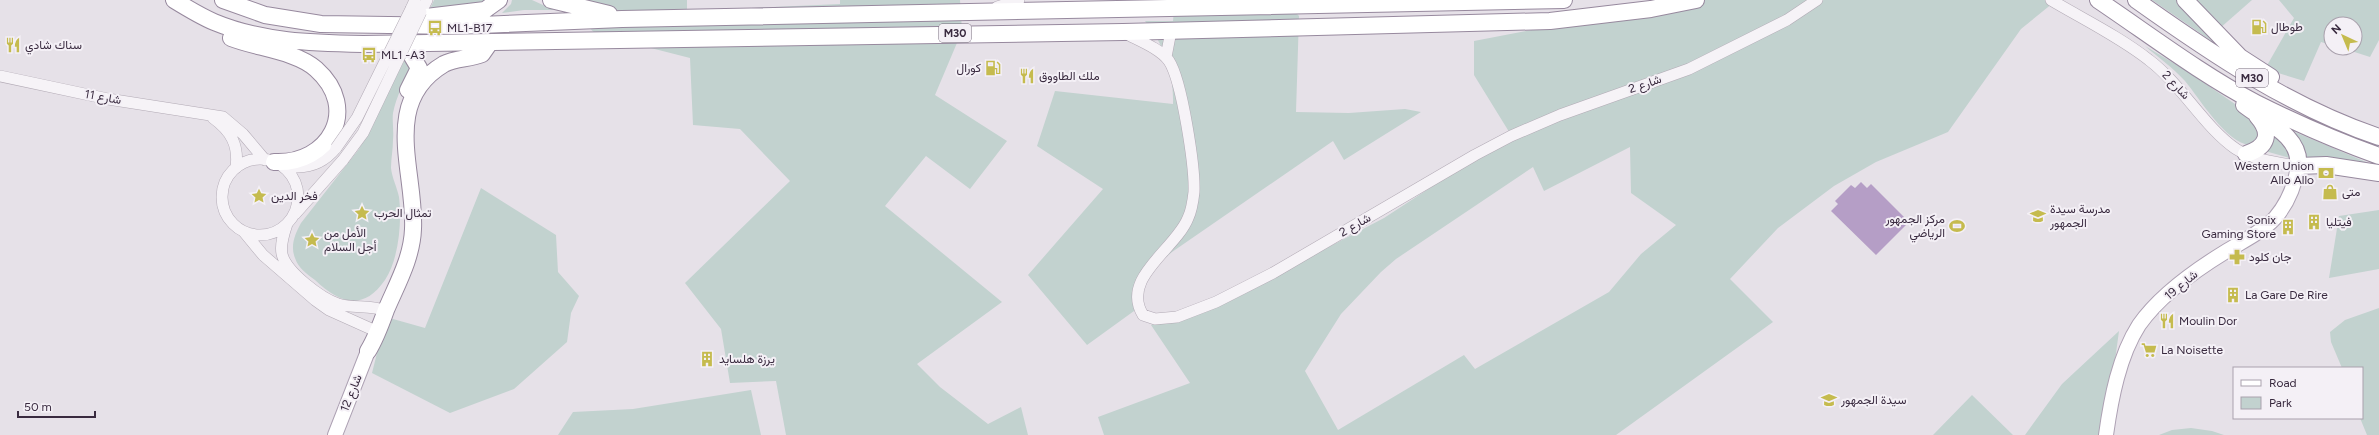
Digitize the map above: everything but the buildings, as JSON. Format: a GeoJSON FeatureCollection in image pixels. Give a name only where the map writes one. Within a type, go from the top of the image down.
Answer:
{"type":"FeatureCollection","features":[{"type":"Feature","properties":{"kind":"highway","name":"M30"},"geometry":{"type":"LineString","coordinates":[[174,0],[214,22],[266,37],[298,42],[398,44],[489,44],[999,32],[1122,32],[1550,21],[1651,9],[1696,0]]}},
{"type":"Feature","properties":{"kind":"highway","name":"M30"},"geometry":{"type":"LineString","coordinates":[[223,0],[251,11],[291,20],[321,24],[457,26],[622,20],[981,11],[1564,0]]}},
{"type":"Feature","properties":{"kind":"highway"},"geometry":{"type":"LineString","coordinates":[[363,25],[477,11],[494,5],[499,0]]}},
{"type":"Feature","properties":{"kind":"highway"},"geometry":{"type":"LineString","coordinates":[[551,0],[606,13],[622,20]]}},
{"type":"Feature","properties":{"kind":"highway","name":"M30"},"geometry":{"type":"LineString","coordinates":[[2098,0],[2200,68],[2255,102],[2322,134],[2379,156]]}},
{"type":"Feature","properties":{"kind":"highway","name":"M30"},"geometry":{"type":"LineString","coordinates":[[2136,0],[2240,71],[2337,120],[2379,137]]}},
{"type":"Feature","properties":{"kind":"highway"},"geometry":{"type":"LineString","coordinates":[[2185,0],[2240,57],[2263,72],[2317,102],[2337,120]]}},
{"type":"Feature","properties":{"kind":"highway"},"geometry":{"type":"LineString","coordinates":[[214,22],[228,36],[304,61],[326,79],[334,95],[338,114],[336,123],[323,146],[304,159],[294,162],[273,162]]}},
{"type":"Feature","properties":{"kind":"highway"},"geometry":{"type":"LineString","coordinates":[[368,351],[403,246],[406,230],[405,203],[398,160],[398,117],[403,100],[419,68],[410,53],[398,44]]}},
{"type":"Feature","properties":{"kind":"highway"},"geometry":{"type":"LineString","coordinates":[[382,309],[400,280],[410,248],[413,230],[413,202],[405,143],[406,117],[410,102],[421,85],[439,68],[448,62],[482,54],[489,44]]}},
{"type":"Feature","properties":{"kind":"highway"},"geometry":{"type":"LineString","coordinates":[[2200,68],[2256,114],[2279,130],[2293,143],[2299,154],[2298,166],[2333,166],[2379,173]]}},
{"type":"Feature","properties":{"kind":"highway"},"geometry":{"type":"LineString","coordinates":[[2246,154],[2258,149],[2266,138],[2266,128],[2256,114]]}},
{"type":"Feature","properties":{"kind":"main road","name":"شارع 19"},"geometry":{"type":"LineString","coordinates":[[2106,435],[2109,412],[2127,347],[2140,324],[2164,297],[2199,269],[2257,232],[2274,218],[2289,197],[2298,166]]}},
{"type":"Feature","properties":{"kind":"main road","name":"شارع 12"},"geometry":{"type":"LineString","coordinates":[[335,435],[368,351]]}},
{"type":"Feature","properties":{"kind":"street"},"geometry":{"type":"LineString","coordinates":[[375,331],[315,300],[263,255],[244,232],[235,226],[227,216],[222,205],[222,192],[226,181],[236,168],[245,163],[273,162],[299,168],[312,165],[325,159],[336,148],[357,118],[416,7],[427,0]]}},
{"type":"Feature","properties":{"kind":"street"},"geometry":{"type":"LineString","coordinates":[[981,11],[1019,0]]}},
{"type":"Feature","properties":{"kind":"street","name":"شارع 2"},"geometry":{"type":"LineString","coordinates":[[1166,57],[1175,72],[1179,85],[1194,190],[1191,209],[1184,228],[1147,272],[1139,286],[1138,308],[1143,315],[1155,318],[1177,317],[1216,302],[1273,273],[1475,155],[1511,136],[1581,108],[1689,69],[1787,20],[1817,0]]}},
{"type":"Feature","properties":{"kind":"street","name":"شارع 2"},"geometry":{"type":"LineString","coordinates":[[2051,0],[2149,60],[2176,84],[2229,143],[2246,154],[2298,166]]}},
{"type":"Feature","properties":{"kind":"street"},"geometry":{"type":"LineString","coordinates":[[244,232],[256,235],[267,235],[278,231],[289,221],[343,160],[363,133],[416,7]]}},
{"type":"Feature","properties":{"kind":"street"},"geometry":{"type":"LineString","coordinates":[[1122,32],[1166,57],[1171,31]]}},
{"type":"Feature","properties":{"kind":"street","name":"شارع 11"},"geometry":{"type":"LineString","coordinates":[[0,76],[108,99],[206,113],[223,117],[234,125],[273,162]]}},
{"type":"Feature","properties":{"kind":"street","name":"شارع 11"},"geometry":{"type":"LineString","coordinates":[[206,113],[224,126],[235,143],[236,168]]}},
{"type":"Feature","properties":{"kind":"street"},"geometry":{"type":"LineString","coordinates":[[273,162],[288,172],[295,183],[298,195],[297,208],[289,221],[282,241],[282,254],[289,266],[302,280],[324,297],[339,304],[382,309]]}},
{"type":"Feature","properties":{"kind":"green space"},"geometry":{"type":"Polygon","coordinates":[[[434,0],[491,0],[485,4],[430,9],[434,0]]]}},
{"type":"Feature","properties":{"kind":"green space"},"geometry":{"type":"Polygon","coordinates":[[[512,0],[532,0],[554,10],[524,10],[502,13],[511,4],[512,0]]]}},
{"type":"Feature","properties":{"kind":"green space"},"geometry":{"type":"Polygon","coordinates":[[[558,0],[687,0],[687,11],[840,4],[840,0],[960,0],[962,31],[935,95],[1007,141],[970,189],[926,156],[885,206],[1002,302],[917,364],[940,387],[988,424],[1021,407],[1028,435],[786,435],[776,381],[730,383],[721,329],[685,283],[790,181],[740,129],[693,125],[690,58],[596,34],[558,0]]]}},
{"type":"Feature","properties":{"kind":"green space"},"geometry":{"type":"Polygon","coordinates":[[[1175,0],[1284,0],[1299,16],[1296,112],[1349,113],[1405,109],[1421,112],[1344,160],[1333,141],[1172,252],[1154,268],[1137,300],[1134,311],[1087,345],[1028,275],[1103,189],[1037,146],[1055,91],[1173,104],[1170,70],[1158,39],[1145,21],[1173,21],[1175,0]]]}},
{"type":"Feature","properties":{"kind":"green space"},"geometry":{"type":"Polygon","coordinates":[[[1688,0],[2051,0],[2053,3],[2021,29],[1948,132],[1876,162],[1834,186],[1778,228],[1730,279],[1773,322],[1616,435],[1104,435],[1098,417],[1190,383],[1151,325],[1239,294],[1384,218],[1511,135],[1474,75],[1474,41],[1688,0]],[[1630,147],[1544,191],[1533,167],[1396,259],[1381,272],[1341,314],[1305,371],[1338,430],[1464,355],[1475,369],[1609,292],[1641,254],[1676,225],[1631,193],[1630,147]]]}},
{"type":"Feature","properties":{"kind":"green space"},"geometry":{"type":"Polygon","coordinates":[[[2152,0],[2179,0],[2258,73],[2152,0]]]}},
{"type":"Feature","properties":{"kind":"green space"},"geometry":{"type":"Polygon","coordinates":[[[2195,0],[2252,0],[2219,29],[2195,0]]]}},
{"type":"Feature","properties":{"kind":"green space"},"geometry":{"type":"Polygon","coordinates":[[[2279,0],[2379,0],[2379,40],[2370,57],[2363,55],[2363,16],[2323,16],[2323,43],[2321,42],[2304,81],[2265,69],[2294,18],[2279,0]]]}},
{"type":"Feature","properties":{"kind":"green space"},"geometry":{"type":"Polygon","coordinates":[[[2145,46],[2187,71],[2248,113],[2262,135],[2250,145],[2232,137],[2214,119],[2185,81],[2145,46]]]}},
{"type":"Feature","properties":{"kind":"green space"},"geometry":{"type":"Polygon","coordinates":[[[406,57],[412,65],[398,95],[393,113],[391,168],[399,197],[400,207],[400,228],[394,262],[385,280],[377,290],[368,297],[351,301],[342,299],[324,288],[306,273],[296,262],[293,249],[294,240],[301,223],[359,149],[406,57]]]}},
{"type":"Feature","properties":{"kind":"green space"},"geometry":{"type":"Polygon","coordinates":[[[2290,130],[2371,164],[2306,157],[2301,141],[2290,130]]]}},
{"type":"Feature","properties":{"kind":"green space"},"geometry":{"type":"Polygon","coordinates":[[[2274,135],[2287,142],[2293,159],[2265,151],[2272,144],[2274,135]]]}},
{"type":"Feature","properties":{"kind":"green space"},"geometry":{"type":"Polygon","coordinates":[[[481,188],[556,235],[558,272],[579,296],[571,313],[567,342],[514,389],[450,413],[372,373],[386,317],[425,328],[481,188]]]}},
{"type":"Feature","properties":{"kind":"green space"},"geometry":{"type":"Polygon","coordinates":[[[2379,210],[2379,269],[2329,278],[2339,216],[2379,210]]]}},
{"type":"Feature","properties":{"kind":"green space"},"geometry":{"type":"Polygon","coordinates":[[[2379,308],[2379,435],[2367,435],[2360,419],[2363,419],[2363,367],[2342,367],[2331,342],[2330,332],[2345,320],[2379,308]]]}},
{"type":"Feature","properties":{"kind":"green space"},"geometry":{"type":"Polygon","coordinates":[[[2119,331],[2105,435],[2025,435],[2062,384],[2119,331]]]}},
{"type":"Feature","properties":{"kind":"green space"},"geometry":{"type":"Polygon","coordinates":[[[751,390],[761,435],[558,435],[573,412],[633,409],[751,390]]]}},
{"type":"Feature","properties":{"kind":"green space"},"geometry":{"type":"Polygon","coordinates":[[[1972,395],[2013,435],[1933,435],[1972,395]]]}},
{"type":"Feature","properties":{"kind":"green space"},"geometry":{"type":"Polygon","coordinates":[[[2191,428],[2212,431],[2224,435],[2159,435],[2172,430],[2191,428]]]}},
{"type":"Feature","properties":{"kind":"shaded area"},"geometry":{"type":"Polygon","coordinates":[[[1861,182],[1867,188],[1871,184],[1909,222],[1876,255],[1831,211],[1838,204],[1835,201],[1851,185],[1855,188],[1861,182]]]}},
{"type":"Feature","properties":{"kind":"place","name":"طوطال"},"geometry":{"type":"Point","coordinates":[2259,27]}},
{"type":"Feature","properties":{"kind":"place","name":"ML1-B17"},"geometry":{"type":"Point","coordinates":[435,28]}},
{"type":"Feature","properties":{"kind":"place","name":"سناك شادي"},"geometry":{"type":"Point","coordinates":[13,45]}},
{"type":"Feature","properties":{"kind":"place","name":"ML1 -A3"},"geometry":{"type":"Point","coordinates":[369,55]}},
{"type":"Feature","properties":{"kind":"place","name":"كورال"},"geometry":{"type":"Point","coordinates":[993,68]}},
{"type":"Feature","properties":{"kind":"place","name":"ملك الطاووق"},"geometry":{"type":"Point","coordinates":[1027,76]}},
{"type":"Feature","properties":{"kind":"place","name":"Western Union Allo Allo"},"geometry":{"type":"Point","coordinates":[2326,173]}},
{"type":"Feature","properties":{"kind":"place","name":"متى"},"geometry":{"type":"Point","coordinates":[2330,192]}},
{"type":"Feature","properties":{"kind":"place","name":"فخر الدين"},"geometry":{"type":"Point","coordinates":[259,196]}},
{"type":"Feature","properties":{"kind":"place","name":"تمثال الحرب"},"geometry":{"type":"Point","coordinates":[362,213]}},
{"type":"Feature","properties":{"kind":"place","name":"مدرسة سيدة الجمهور"},"geometry":{"type":"Point","coordinates":[2038,216]}},
{"type":"Feature","properties":{"kind":"place","name":"فيتليا"},"geometry":{"type":"Point","coordinates":[2314,222]}},
{"type":"Feature","properties":{"kind":"place","name":"مركز الجمهور الرياضي"},"geometry":{"type":"Point","coordinates":[1957,226]}},
{"type":"Feature","properties":{"kind":"place","name":"Sonix Gaming Store"},"geometry":{"type":"Point","coordinates":[2288,227]}},
{"type":"Feature","properties":{"kind":"place","name":"الأمل من أجل السلام"},"geometry":{"type":"Point","coordinates":[312,240]}},
{"type":"Feature","properties":{"kind":"place","name":"جان كلود"},"geometry":{"type":"Point","coordinates":[2237,257]}},
{"type":"Feature","properties":{"kind":"place","name":"La Gare De Rire"},"geometry":{"type":"Point","coordinates":[2233,295]}},
{"type":"Feature","properties":{"kind":"place","name":"Moulin Dor"},"geometry":{"type":"Point","coordinates":[2167,321]}},
{"type":"Feature","properties":{"kind":"place","name":"La Noisette"},"geometry":{"type":"Point","coordinates":[2149,350]}},
{"type":"Feature","properties":{"kind":"place","name":"يرزة هلسايد"},"geometry":{"type":"Point","coordinates":[707,359]}},
{"type":"Feature","properties":{"kind":"place","name":"سيدة الجمهور"},"geometry":{"type":"Point","coordinates":[1829,400]}}]}
